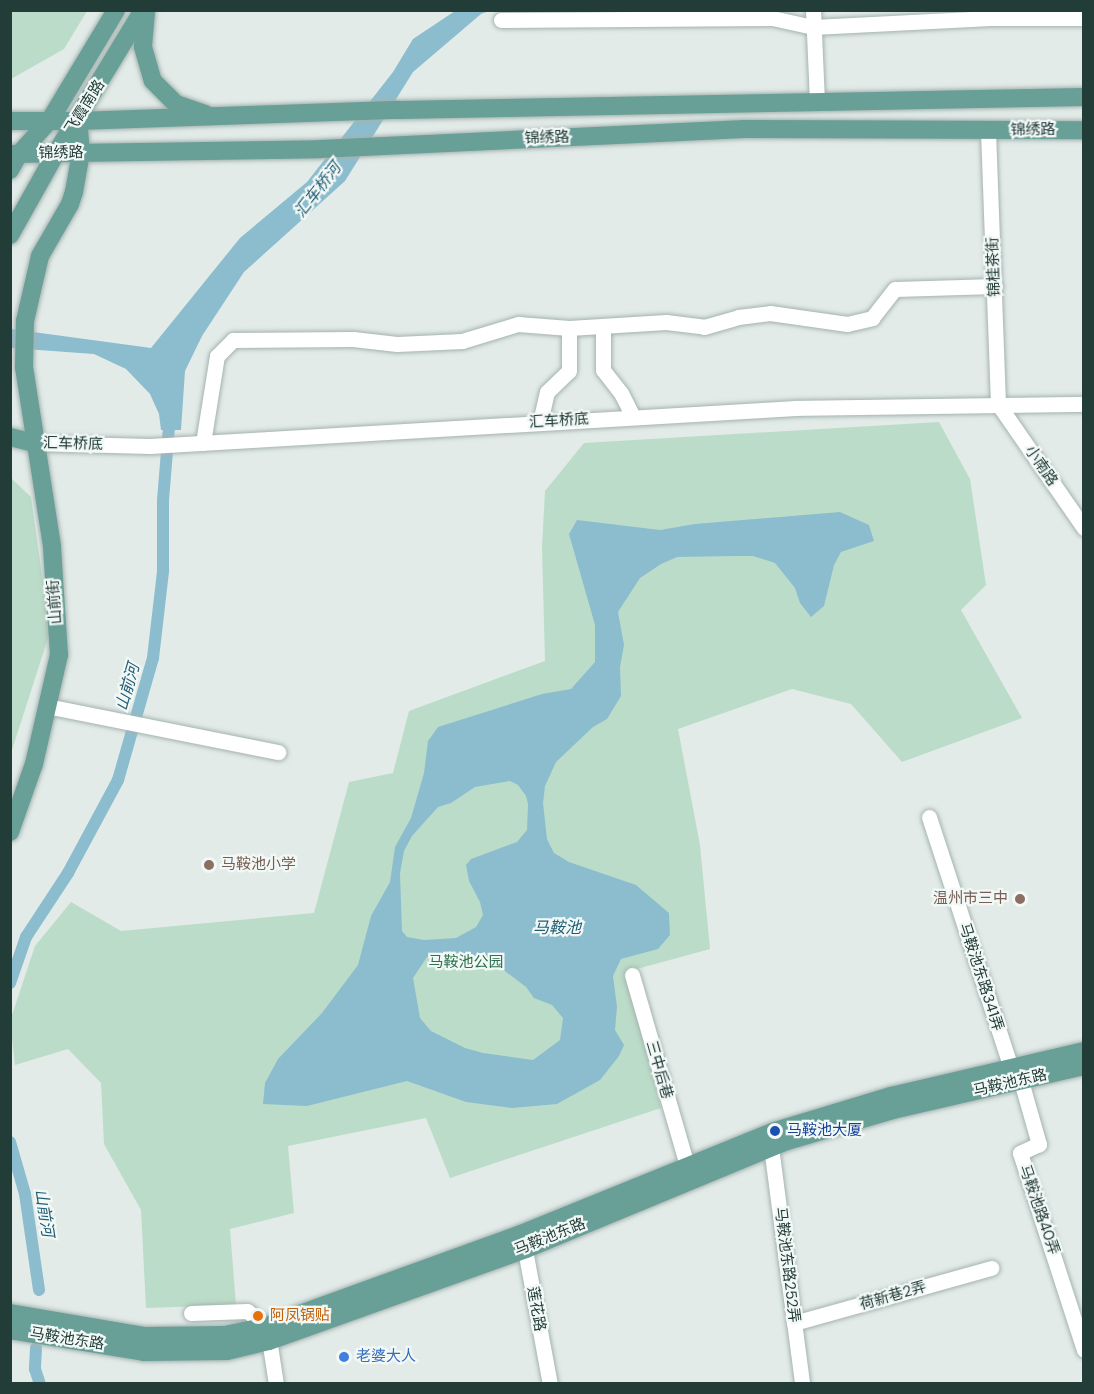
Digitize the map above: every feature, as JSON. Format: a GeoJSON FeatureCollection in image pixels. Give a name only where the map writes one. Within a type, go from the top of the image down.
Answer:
{"type":"FeatureCollection","features":[{"type":"Feature","properties":{"kind":"main road","name":"飞霞南路"},"geometry":{"type":"LineString","coordinates":[[13,160],[51,120],[116,10]]}},
{"type":"Feature","properties":{"kind":"main road","name":"飞霞南路"},"geometry":{"type":"LineString","coordinates":[[10,235],[56,153],[145,10]]}},
{"type":"Feature","properties":{"kind":"main road"},"geometry":{"type":"LineString","coordinates":[[145,10],[143,47],[153,81],[176,104],[215,117]]}},
{"type":"Feature","properties":{"kind":"main road","name":"锦绣路"},"geometry":{"type":"LineString","coordinates":[[10,121],[78,121],[399,110],[1083,97]]}},
{"type":"Feature","properties":{"kind":"main road","name":"山前街"},"geometry":{"type":"LineString","coordinates":[[10,832],[34,764],[59,655],[52,546],[34,443],[24,365],[25,321],[40,256],[70,204],[81,153],[78,121]]}},
{"type":"Feature","properties":{"kind":"main road","name":"锦绣路"},"geometry":{"type":"LineString","coordinates":[[13,160],[56,153],[320,149],[383,144],[745,129],[1083,130]]}},
{"type":"Feature","properties":{"kind":"main road","name":"山前街"},"geometry":{"type":"LineString","coordinates":[[10,390],[24,365]]}},
{"type":"Feature","properties":{"kind":"main road"},"geometry":{"type":"LineString","coordinates":[[10,437],[34,443]]}},
{"type":"Feature","properties":{"kind":"main road","name":"马鞍池东路"},"geometry":{"type":"LineString","coordinates":[[10,1330],[144,1352],[227,1352],[268,1334],[771,1148],[1016,1075],[1083,1051]]}},
{"type":"Feature","properties":{"kind":"main road","name":"马鞍池东路"},"geometry":{"type":"LineString","coordinates":[[523,1241],[687,1165],[775,1131],[881,1099],[1016,1075],[1083,1066]]}},
{"type":"Feature","properties":{"kind":"main road","name":"马鞍池东路"},"geometry":{"type":"LineString","coordinates":[[10,1313],[145,1336],[268,1334]]}},
{"type":"Feature","properties":{"kind":"street"},"geometry":{"type":"LineString","coordinates":[[813,10],[817,102]]}},
{"type":"Feature","properties":{"kind":"street"},"geometry":{"type":"LineString","coordinates":[[501,20],[772,18],[813,27],[903,17],[992,14],[1083,18]]}},
{"type":"Feature","properties":{"kind":"street","name":"锦桂茶街"},"geometry":{"type":"LineString","coordinates":[[988,131],[998,404]]}},
{"type":"Feature","properties":{"kind":"street"},"geometry":{"type":"LineString","coordinates":[[198,443],[217,356],[233,340],[353,339],[397,344],[462,341],[518,324],[569,328],[666,322],[704,327],[738,317],[770,313],[847,324],[872,318],[895,289],[995,286]]}},
{"type":"Feature","properties":{"kind":"street"},"geometry":{"type":"LineString","coordinates":[[603,327],[603,370],[621,393],[633,417]]}},
{"type":"Feature","properties":{"kind":"street"},"geometry":{"type":"LineString","coordinates":[[540,422],[547,392],[569,371],[569,328]]}},
{"type":"Feature","properties":{"kind":"street","name":"小南路"},"geometry":{"type":"LineString","coordinates":[[998,404],[1083,528]]}},
{"type":"Feature","properties":{"kind":"street","name":"汇车桥底"},"geometry":{"type":"LineString","coordinates":[[34,443],[150,446],[796,408],[1083,404]]}},
{"type":"Feature","properties":{"kind":"street"},"geometry":{"type":"LineString","coordinates":[[47,706],[278,752]]}},
{"type":"Feature","properties":{"kind":"street","name":"马鞍池东路341弄"},"geometry":{"type":"LineString","coordinates":[[929,817],[1016,1075]]}},
{"type":"Feature","properties":{"kind":"street","name":"三中后巷"},"geometry":{"type":"LineString","coordinates":[[632,975],[687,1165]]}},
{"type":"Feature","properties":{"kind":"street","name":"马鞍池路40弄"},"geometry":{"type":"LineString","coordinates":[[1016,1075],[1039,1144],[1020,1153],[1083,1350]]}},
{"type":"Feature","properties":{"kind":"street","name":"马鞍池东路252弄"},"geometry":{"type":"LineString","coordinates":[[771,1148],[802,1383]]}},
{"type":"Feature","properties":{"kind":"street","name":"莲花路"},"geometry":{"type":"LineString","coordinates":[[523,1241],[550,1383]]}},
{"type":"Feature","properties":{"kind":"street","name":"荷新巷2弄"},"geometry":{"type":"LineString","coordinates":[[794,1323],[992,1268]]}},
{"type":"Feature","properties":{"kind":"street"},"geometry":{"type":"LineString","coordinates":[[191,1313],[247,1311],[268,1334],[276,1383]]}},
{"type":"Feature","properties":{"kind":"green space"},"geometry":{"type":"Polygon","coordinates":[[[11,10],[87,11],[64,49],[11,79],[11,10]]]}},
{"type":"Feature","properties":{"kind":"green space","name":"马鞍池公园"},"geometry":{"type":"Polygon","coordinates":[[[939,422],[970,479],[986,585],[961,610],[1022,718],[902,762],[851,704],[792,689],[678,729],[700,845],[710,949],[626,972],[661,1108],[450,1178],[426,1118],[288,1146],[294,1213],[230,1229],[236,1305],[146,1308],[141,1210],[104,1144],[101,1083],[68,1049],[15,1065],[10,1021],[35,946],[71,902],[121,931],[314,913],[349,782],[393,773],[409,711],[545,661],[542,548],[545,491],[584,443],[939,422]]]}},
{"type":"Feature","properties":{"kind":"green space"},"geometry":{"type":"Polygon","coordinates":[[[11,478],[31,497],[50,632],[11,753],[11,478]]]}},
{"type":"Feature","properties":{"kind":"water","name":"汇车桥河"},"geometry":{"type":"Polygon","coordinates":[[[455,11],[489,11],[481,14],[413,72],[345,181],[244,272],[202,336],[185,371],[181,430],[161,430],[159,414],[150,394],[126,369],[94,354],[11,348],[11,329],[151,348],[240,238],[307,182],[393,72],[413,39],[455,11]]]}},
{"type":"Feature","properties":{"kind":"water","name":"马鞍池"},"geometry":{"type":"Polygon","coordinates":[[[840,512],[869,525],[874,541],[841,552],[834,565],[824,606],[811,617],[800,603],[795,588],[775,563],[753,556],[677,557],[661,564],[640,578],[618,612],[624,645],[620,667],[621,696],[607,719],[593,727],[556,762],[545,786],[543,803],[547,839],[554,853],[569,862],[636,885],[669,913],[670,935],[658,949],[621,959],[613,976],[617,1007],[615,1030],[624,1045],[619,1056],[600,1080],[557,1104],[512,1108],[466,1102],[407,1081],[307,1106],[263,1104],[265,1083],[278,1059],[322,1013],[358,965],[371,916],[390,882],[395,847],[411,818],[424,773],[428,741],[438,727],[542,694],[571,689],[595,662],[595,625],[569,534],[577,520],[660,530],[695,524],[840,512]],[[510,781],[475,787],[451,803],[438,807],[412,836],[404,851],[400,873],[402,931],[407,937],[424,940],[456,938],[476,927],[483,915],[480,902],[469,881],[466,865],[471,859],[517,842],[527,830],[526,796],[518,785],[510,781]],[[450,951],[427,957],[413,978],[420,1018],[431,1031],[465,1048],[533,1060],[560,1040],[563,1018],[552,1005],[534,998],[526,987],[493,962],[450,951]]]}},
{"type":"Feature","properties":{"kind":"waterway","name":"山前河"},"geometry":{"type":"LineString","coordinates":[[10,983],[26,937],[68,873],[118,780],[153,658],[163,571],[163,500],[170,415]]}},
{"type":"Feature","properties":{"kind":"waterway","name":"山前河"},"geometry":{"type":"LineString","coordinates":[[10,1142],[25,1194],[39,1290]]}},
{"type":"Feature","properties":{"kind":"waterway","name":"山前河"},"geometry":{"type":"LineString","coordinates":[[36,1348],[35,1369],[40,1384]]}},
{"type":"Feature","properties":{"kind":"place","name":"马鞍池小学"},"geometry":{"type":"Point","coordinates":[209,865]}},
{"type":"Feature","properties":{"kind":"place","name":"温州市三中"},"geometry":{"type":"Point","coordinates":[1020,899]}},
{"type":"Feature","properties":{"kind":"place","name":"马鞍池大厦"},"geometry":{"type":"Point","coordinates":[775,1131]}},
{"type":"Feature","properties":{"kind":"place","name":"阿凤锅贴"},"geometry":{"type":"Point","coordinates":[258,1316]}},
{"type":"Feature","properties":{"kind":"place","name":"老婆大人"},"geometry":{"type":"Point","coordinates":[344,1357]}}]}
